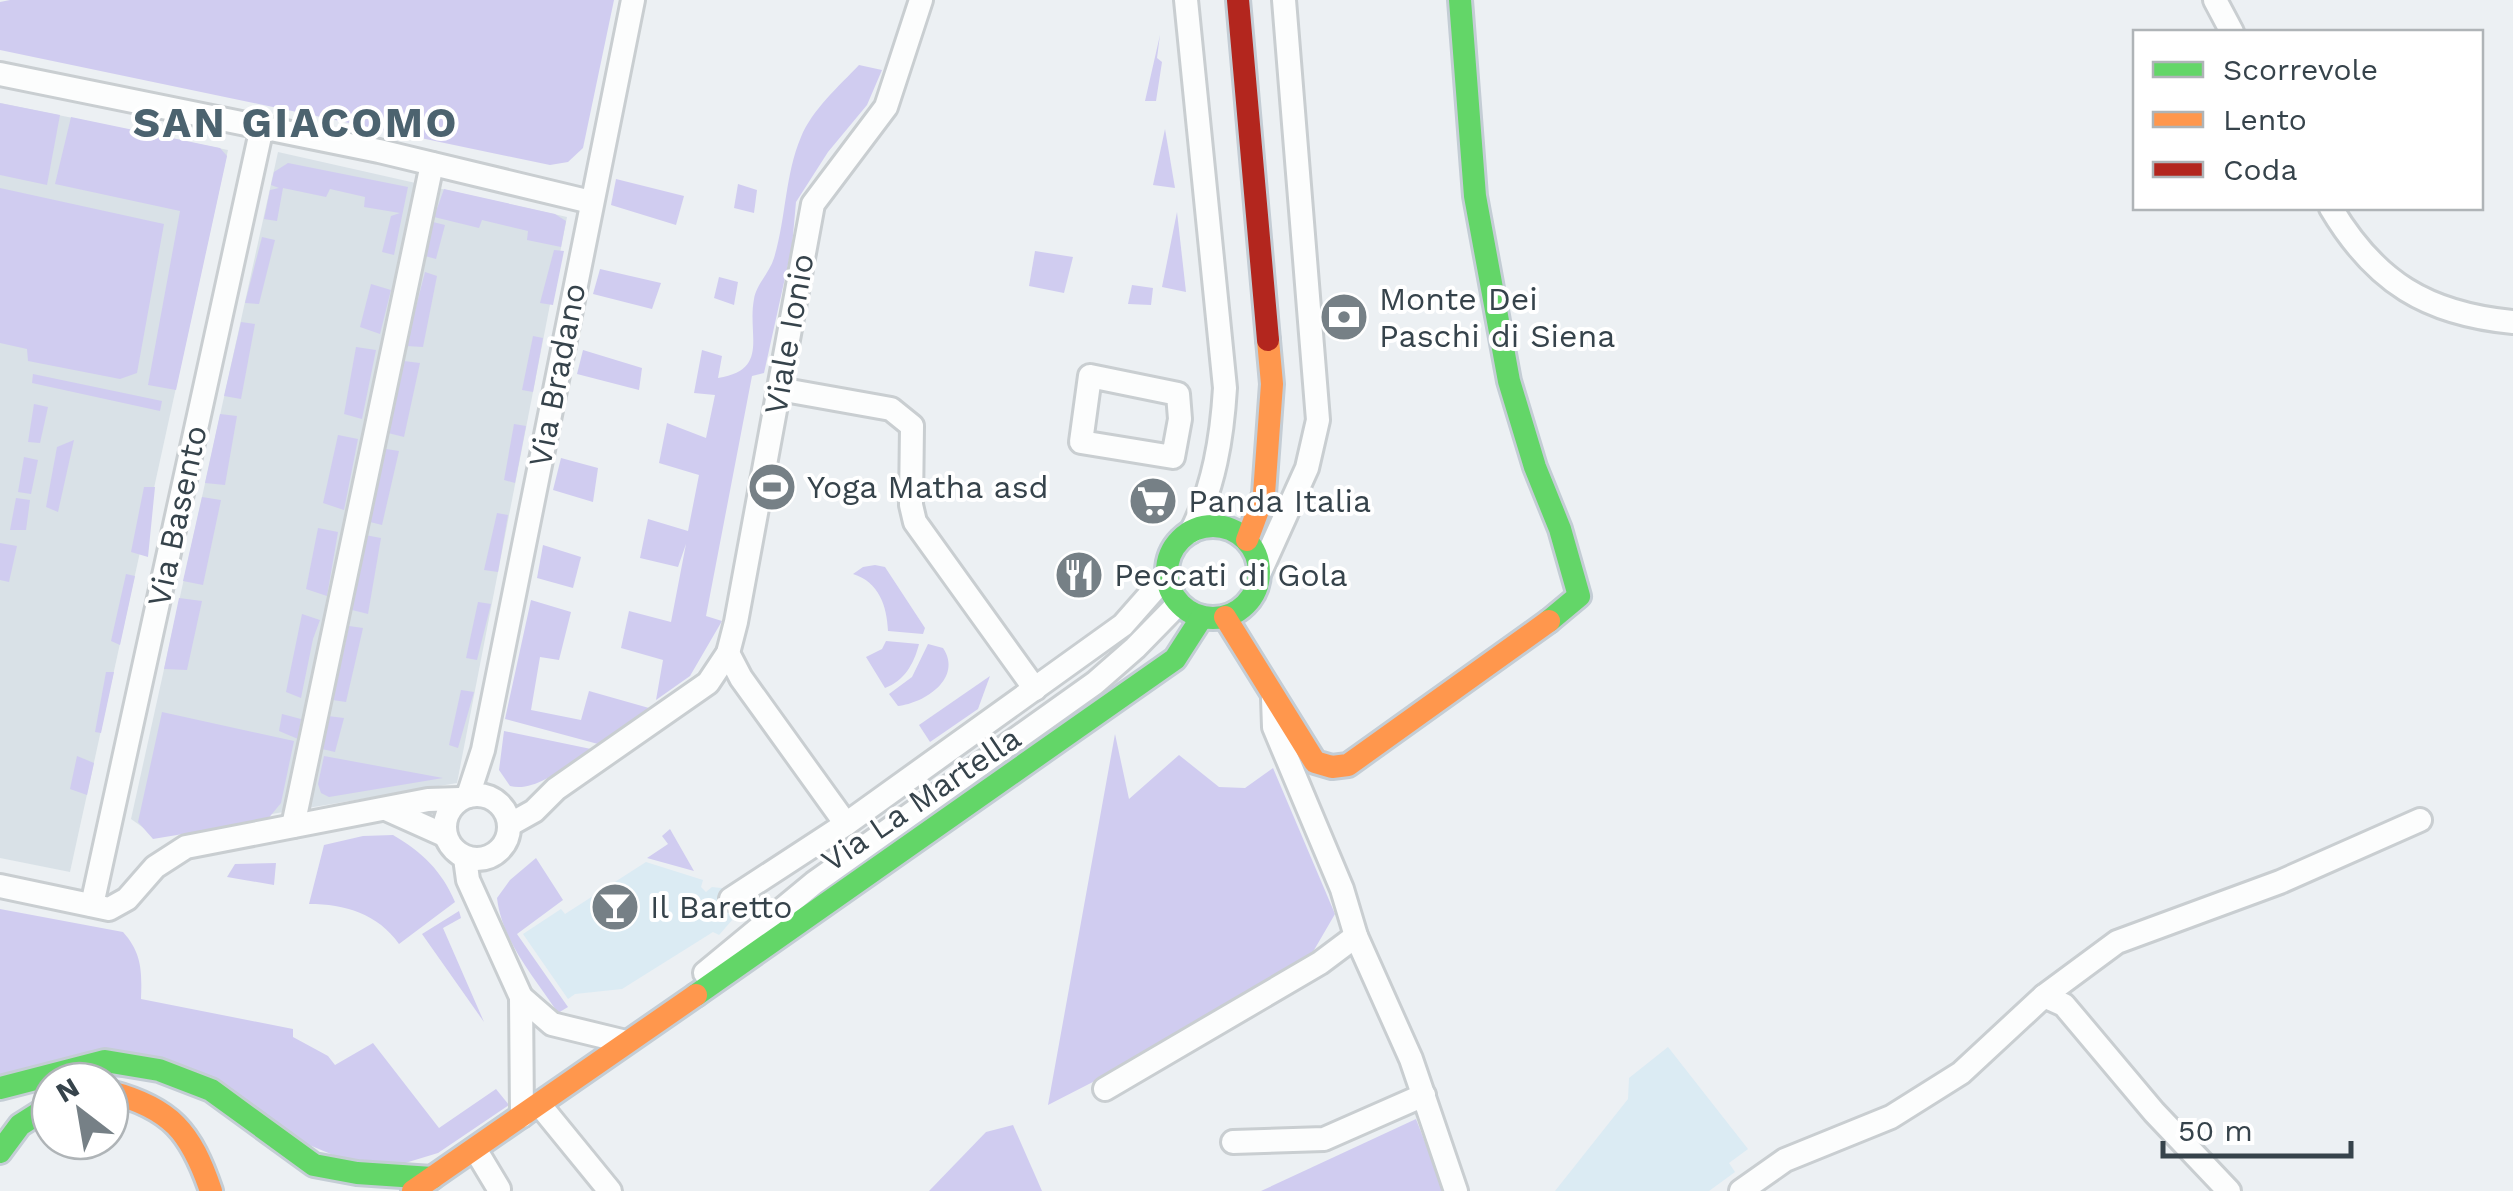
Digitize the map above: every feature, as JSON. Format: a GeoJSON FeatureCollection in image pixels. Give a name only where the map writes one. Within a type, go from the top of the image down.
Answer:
{"type":"FeatureCollection","features":[{"type":"Feature","properties":{"kind":"street","name":"Via Bradano"},"geometry":{"type":"LineString","coordinates":[[485,804],[483,750],[633,0]]}},
{"type":"Feature","properties":{"kind":"street","name":"Viale Ionio"},"geometry":{"type":"LineString","coordinates":[[485,804],[534,811],[556,789],[708,683],[728,653],[813,204],[886,107],[921,0]]}},
{"type":"Feature","properties":{"kind":"street"},"geometry":{"type":"LineString","coordinates":[[1186,0],[1225,388],[1222,439],[1202,512],[1191,532]]}},
{"type":"Feature","properties":{"kind":"street"},"geometry":{"type":"LineString","coordinates":[[1238,0],[1272,384],[1264,494],[1249,535],[1260,572]]}},
{"type":"Feature","properties":{"kind":"street"},"geometry":{"type":"LineString","coordinates":[[1213,617],[1244,606],[1255,592],[1260,572],[1307,468],[1318,420],[1284,0]]}},
{"type":"Feature","properties":{"kind":"street"},"geometry":{"type":"LineString","coordinates":[[1274,539],[1215,525],[1191,532],[1171,552],[1169,588],[1178,604],[1213,617],[1273,694],[1315,762],[1332,767],[1348,765],[1556,616],[1578,596],[1560,529],[1509,382],[1475,196],[1460,0]]}},
{"type":"Feature","properties":{"kind":"street"},"geometry":{"type":"LineString","coordinates":[[2214,0],[2231,30]]}},
{"type":"Feature","properties":{"kind":"street"},"geometry":{"type":"LineString","coordinates":[[0,74],[262,127],[591,202]]}},
{"type":"Feature","properties":{"kind":"street","name":"Via Basento"},"geometry":{"type":"LineString","coordinates":[[92,905],[262,127]]}},
{"type":"Feature","properties":{"kind":"street"},"geometry":{"type":"LineString","coordinates":[[293,826],[432,164]]}},
{"type":"Feature","properties":{"kind":"street"},"geometry":{"type":"LineString","coordinates":[[2332,210],[2355,244],[2387,279],[2425,302],[2473,318],[2513,322]]}},
{"type":"Feature","properties":{"kind":"street"},"geometry":{"type":"LineString","coordinates":[[1090,376],[1178,394],[1180,419],[1173,457],[1081,442],[1090,376]]}},
{"type":"Feature","properties":{"kind":"street"},"geometry":{"type":"LineString","coordinates":[[779,388],[891,408],[912,426],[911,506],[915,522],[1036,689]]}},
{"type":"Feature","properties":{"kind":"street"},"geometry":{"type":"LineString","coordinates":[[1268,450],[1307,468]]}},
{"type":"Feature","properties":{"kind":"street"},"geometry":{"type":"LineString","coordinates":[[731,899],[846,824],[1123,625],[1167,575]]}},
{"type":"Feature","properties":{"kind":"street","name":"Via La Martella"},"geometry":{"type":"LineString","coordinates":[[660,1018],[748,934],[1095,683],[1178,604]]}},
{"type":"Feature","properties":{"kind":"street","name":"Via La Martella"},"geometry":{"type":"LineString","coordinates":[[423,1184],[1106,712],[1175,659],[1213,617]]}},
{"type":"Feature","properties":{"kind":"street"},"geometry":{"type":"LineString","coordinates":[[728,653],[741,678],[846,824]]}},
{"type":"Feature","properties":{"kind":"street"},"geometry":{"type":"LineString","coordinates":[[1273,694],[1274,726],[1342,889],[1356,936],[1411,1059],[1456,1191]]}},
{"type":"Feature","properties":{"kind":"street"},"geometry":{"type":"LineString","coordinates":[[1277,785],[1287,758]]}},
{"type":"Feature","properties":{"kind":"street"},"geometry":{"type":"LineString","coordinates":[[0,886],[109,910],[126,899],[155,867],[186,847],[428,800],[485,804]]}},
{"type":"Feature","properties":{"kind":"street"},"geometry":{"type":"LineString","coordinates":[[444,835],[446,815],[485,804]]}},
{"type":"Feature","properties":{"kind":"street"},"geometry":{"type":"LineString","coordinates":[[480,900],[483,874],[504,845],[485,804]]}},
{"type":"Feature","properties":{"kind":"street"},"geometry":{"type":"LineString","coordinates":[[386,809],[444,835],[465,858],[487,858],[496,853]]}},
{"type":"Feature","properties":{"kind":"street"},"geometry":{"type":"LineString","coordinates":[[1741,1191],[1785,1160],[1891,1116],[1962,1073],[2044,996],[2117,942],[2358,854],[2420,820]]}},
{"type":"Feature","properties":{"kind":"street"},"geometry":{"type":"LineString","coordinates":[[465,858],[468,880],[520,997],[531,1110],[610,1191]]}},
{"type":"Feature","properties":{"kind":"street"},"geometry":{"type":"LineString","coordinates":[[1105,1089],[1216,1033],[1356,936]]}},
{"type":"Feature","properties":{"kind":"street"},"geometry":{"type":"LineString","coordinates":[[2044,996],[2064,1005],[2154,1112],[2229,1191]]}},
{"type":"Feature","properties":{"kind":"street"},"geometry":{"type":"LineString","coordinates":[[520,997],[552,1024],[626,1042]]}},
{"type":"Feature","properties":{"kind":"street"},"geometry":{"type":"LineString","coordinates":[[0,1088],[106,1061],[159,1070],[211,1090],[314,1165],[423,1184]]}},
{"type":"Feature","properties":{"kind":"street"},"geometry":{"type":"LineString","coordinates":[[130,1096],[177,1122],[199,1152],[211,1191]]}},
{"type":"Feature","properties":{"kind":"street"},"geometry":{"type":"LineString","coordinates":[[1233,1142],[1324,1139],[1424,1096]]}},
{"type":"Feature","properties":{"kind":"street"},"geometry":{"type":"LineString","coordinates":[[0,1152],[6,1137],[30,1117]]}},
{"type":"Feature","properties":{"kind":"street"},"geometry":{"type":"LineString","coordinates":[[474,1149],[499,1188]]}},
{"type":"Feature","properties":{"kind":"street"},"geometry":{"type":"LineString","coordinates":[[314,1165],[326,1191]]}},
{"type":"Feature","properties":{"kind":"shaded area"},"geometry":{"type":"Polygon","coordinates":[[[614,0],[583,148],[568,162],[550,165],[0,50],[0,2],[614,0]]]}},
{"type":"Feature","properties":{"kind":"shaded area"},"geometry":{"type":"Polygon","coordinates":[[[1160,35],[1157,58],[1162,62],[1156,101],[1145,101],[1160,35]]]}},
{"type":"Feature","properties":{"kind":"shaded area"},"geometry":{"type":"Polygon","coordinates":[[[859,65],[882,70],[867,105],[828,152],[796,202],[792,246],[764,373],[752,376],[706,616],[722,621],[690,676],[656,700],[663,660],[621,648],[629,611],[671,622],[686,544],[678,567],[640,558],[648,519],[688,531],[699,475],[659,463],[667,423],[706,438],[715,395],[694,393],[702,350],[722,356],[718,378],[734,374],[750,359],[754,299],[774,258],[801,137],[812,117],[859,65]]]}},
{"type":"Feature","properties":{"kind":"shaded area"},"geometry":{"type":"Polygon","coordinates":[[[0,103],[228,150],[70,872],[0,858],[0,103]]]}},
{"type":"Feature","properties":{"kind":"shaded area"},"geometry":{"type":"Polygon","coordinates":[[[0,103],[60,115],[47,185],[0,175],[0,103]]]}},
{"type":"Feature","properties":{"kind":"shaded area"},"geometry":{"type":"Polygon","coordinates":[[[71,117],[220,148],[227,156],[176,390],[148,385],[180,211],[55,184],[71,117]]]}},
{"type":"Feature","properties":{"kind":"shaded area"},"geometry":{"type":"Polygon","coordinates":[[[1165,129],[1175,188],[1153,185],[1165,129]]]}},
{"type":"Feature","properties":{"kind":"shaded area"},"geometry":{"type":"Polygon","coordinates":[[[278,152],[567,217],[457,783],[152,834],[131,819],[278,152]]]}},
{"type":"Feature","properties":{"kind":"shaded area"},"geometry":{"type":"Polygon","coordinates":[[[288,163],[408,187],[394,255],[382,252],[391,216],[400,213],[364,207],[365,197],[330,189],[326,197],[283,188],[277,221],[264,219],[270,190],[279,188],[271,185],[274,172],[288,163]]]}},
{"type":"Feature","properties":{"kind":"shaded area"},"geometry":{"type":"Polygon","coordinates":[[[616,179],[684,196],[676,225],[611,205],[616,179]]]}},
{"type":"Feature","properties":{"kind":"shaded area"},"geometry":{"type":"Polygon","coordinates":[[[738,184],[757,190],[754,213],[734,208],[738,184]]]}},
{"type":"Feature","properties":{"kind":"shaded area"},"geometry":{"type":"Polygon","coordinates":[[[0,188],[164,224],[137,373],[120,379],[28,361],[27,349],[0,343],[0,188]]]}},
{"type":"Feature","properties":{"kind":"shaded area"},"geometry":{"type":"Polygon","coordinates":[[[444,189],[555,214],[566,221],[561,247],[527,240],[528,231],[482,220],[479,228],[434,217],[444,189]]]}},
{"type":"Feature","properties":{"kind":"shaded area"},"geometry":{"type":"Polygon","coordinates":[[[1177,212],[1186,292],[1162,287],[1177,212]]]}},
{"type":"Feature","properties":{"kind":"shaded area"},"geometry":{"type":"Polygon","coordinates":[[[433,222],[445,225],[436,259],[425,256],[433,222]]]}},
{"type":"Feature","properties":{"kind":"shaded area"},"geometry":{"type":"Polygon","coordinates":[[[262,237],[275,240],[259,304],[245,303],[262,237]]]}},
{"type":"Feature","properties":{"kind":"shaded area"},"geometry":{"type":"Polygon","coordinates":[[[554,250],[564,251],[553,305],[540,303],[554,250]]]}},
{"type":"Feature","properties":{"kind":"shaded area"},"geometry":{"type":"Polygon","coordinates":[[[1035,251],[1073,257],[1064,293],[1029,286],[1035,251]]]}},
{"type":"Feature","properties":{"kind":"shaded area"},"geometry":{"type":"Polygon","coordinates":[[[600,269],[661,283],[652,309],[593,294],[600,269]]]}},
{"type":"Feature","properties":{"kind":"shaded area"},"geometry":{"type":"Polygon","coordinates":[[[425,272],[437,276],[423,347],[406,346],[425,272]]]}},
{"type":"Feature","properties":{"kind":"shaded area"},"geometry":{"type":"Polygon","coordinates":[[[719,277],[738,282],[734,305],[714,298],[719,277]]]}},
{"type":"Feature","properties":{"kind":"shaded area"},"geometry":{"type":"Polygon","coordinates":[[[371,284],[391,290],[380,334],[360,327],[371,284]]]}},
{"type":"Feature","properties":{"kind":"shaded area"},"geometry":{"type":"Polygon","coordinates":[[[1132,285],[1153,288],[1151,305],[1128,304],[1132,285]]]}},
{"type":"Feature","properties":{"kind":"shaded area"},"geometry":{"type":"Polygon","coordinates":[[[241,322],[255,324],[241,399],[224,396],[241,322]]]}},
{"type":"Feature","properties":{"kind":"shaded area"},"geometry":{"type":"Polygon","coordinates":[[[533,336],[543,338],[533,392],[522,390],[533,336]]]}},
{"type":"Feature","properties":{"kind":"shaded area"},"geometry":{"type":"Polygon","coordinates":[[[356,347],[376,350],[362,419],[344,414],[356,347]]]}},
{"type":"Feature","properties":{"kind":"shaded area"},"geometry":{"type":"Polygon","coordinates":[[[583,350],[642,368],[639,390],[577,374],[583,350]]]}},
{"type":"Feature","properties":{"kind":"shaded area"},"geometry":{"type":"Polygon","coordinates":[[[404,361],[420,363],[404,437],[388,433],[404,361]]]}},
{"type":"Feature","properties":{"kind":"shaded area"},"geometry":{"type":"Polygon","coordinates":[[[33,374],[162,401],[160,411],[32,383],[33,374]]]}},
{"type":"Feature","properties":{"kind":"shaded area"},"geometry":{"type":"Polygon","coordinates":[[[34,404],[48,407],[40,443],[28,442],[34,404]]]}},
{"type":"Feature","properties":{"kind":"shaded area"},"geometry":{"type":"Polygon","coordinates":[[[220,414],[237,416],[225,485],[205,483],[220,414]]]}},
{"type":"Feature","properties":{"kind":"shaded area"},"geometry":{"type":"Polygon","coordinates":[[[514,424],[526,426],[515,483],[504,480],[514,424]]]}},
{"type":"Feature","properties":{"kind":"shaded area"},"geometry":{"type":"Polygon","coordinates":[[[338,435],[358,439],[344,510],[323,503],[338,435]]]}},
{"type":"Feature","properties":{"kind":"shaded area"},"geometry":{"type":"Polygon","coordinates":[[[74,440],[58,512],[46,507],[57,447],[74,440]]]}},
{"type":"Feature","properties":{"kind":"shaded area"},"geometry":{"type":"Polygon","coordinates":[[[386,449],[399,451],[382,525],[370,522],[386,449]]]}},
{"type":"Feature","properties":{"kind":"shaded area"},"geometry":{"type":"Polygon","coordinates":[[[24,457],[38,460],[31,494],[18,492],[24,457]]]}},
{"type":"Feature","properties":{"kind":"shaded area"},"geometry":{"type":"Polygon","coordinates":[[[561,458],[598,468],[593,502],[553,490],[561,458]]]}},
{"type":"Feature","properties":{"kind":"shaded area"},"geometry":{"type":"Polygon","coordinates":[[[144,487],[155,487],[148,557],[131,552],[144,487]]]}},
{"type":"Feature","properties":{"kind":"shaded area"},"geometry":{"type":"Polygon","coordinates":[[[202,497],[221,500],[203,585],[183,581],[202,497]]]}},
{"type":"Feature","properties":{"kind":"shaded area"},"geometry":{"type":"Polygon","coordinates":[[[16,498],[30,500],[26,530],[10,530],[16,498]]]}},
{"type":"Feature","properties":{"kind":"shaded area"},"geometry":{"type":"Polygon","coordinates":[[[497,513],[508,515],[498,572],[484,570],[497,513]]]}},
{"type":"Feature","properties":{"kind":"shaded area"},"geometry":{"type":"Polygon","coordinates":[[[318,528],[338,532],[327,596],[306,589],[318,528]]]}},
{"type":"Feature","properties":{"kind":"shaded area"},"geometry":{"type":"Polygon","coordinates":[[[365,535],[381,538],[368,614],[352,610],[365,535]]]}},
{"type":"Feature","properties":{"kind":"shaded area"},"geometry":{"type":"Polygon","coordinates":[[[0,543],[17,546],[9,582],[0,580],[0,543]]]}},
{"type":"Feature","properties":{"kind":"shaded area"},"geometry":{"type":"Polygon","coordinates":[[[543,545],[581,557],[573,588],[537,578],[543,545]]]}},
{"type":"Feature","properties":{"kind":"shaded area"},"geometry":{"type":"Polygon","coordinates":[[[875,565],[885,567],[925,628],[923,634],[888,631],[880,596],[869,583],[853,574],[875,565]]]}},
{"type":"Feature","properties":{"kind":"shaded area"},"geometry":{"type":"Polygon","coordinates":[[[126,574],[135,576],[120,645],[111,641],[126,574]]]}},
{"type":"Feature","properties":{"kind":"shaded area"},"geometry":{"type":"Polygon","coordinates":[[[179,598],[202,601],[187,670],[164,669],[179,598]]]}},
{"type":"Feature","properties":{"kind":"shaded area"},"geometry":{"type":"Polygon","coordinates":[[[531,600],[571,612],[559,660],[540,657],[531,710],[581,720],[589,691],[649,708],[598,744],[505,719],[531,600]]]}},
{"type":"Feature","properties":{"kind":"shaded area"},"geometry":{"type":"Polygon","coordinates":[[[478,602],[491,604],[477,660],[466,658],[478,602]]]}},
{"type":"Feature","properties":{"kind":"shaded area"},"geometry":{"type":"Polygon","coordinates":[[[302,614],[320,620],[301,698],[286,692],[302,614]]]}},
{"type":"Feature","properties":{"kind":"shaded area"},"geometry":{"type":"Polygon","coordinates":[[[349,626],[363,628],[346,702],[333,700],[349,626]]]}},
{"type":"Feature","properties":{"kind":"shaded area"},"geometry":{"type":"Polygon","coordinates":[[[886,641],[919,644],[907,671],[885,688],[866,657],[882,649],[886,641]]]}},
{"type":"Feature","properties":{"kind":"shaded area"},"geometry":{"type":"Polygon","coordinates":[[[928,644],[943,648],[948,659],[945,679],[919,700],[898,706],[889,694],[912,677],[928,644]]]}},
{"type":"Feature","properties":{"kind":"shaded area"},"geometry":{"type":"Polygon","coordinates":[[[106,672],[114,672],[101,733],[95,732],[106,672]]]}},
{"type":"Feature","properties":{"kind":"shaded area"},"geometry":{"type":"Polygon","coordinates":[[[990,676],[978,709],[930,742],[919,725],[990,676]]]}},
{"type":"Feature","properties":{"kind":"shaded area"},"geometry":{"type":"Polygon","coordinates":[[[461,690],[474,692],[458,748],[449,745],[461,690]]]}},
{"type":"Feature","properties":{"kind":"shaded area"},"geometry":{"type":"Polygon","coordinates":[[[162,712],[294,741],[281,803],[267,820],[153,839],[138,822],[162,712]]]}},
{"type":"Feature","properties":{"kind":"shaded area"},"geometry":{"type":"Polygon","coordinates":[[[282,714],[301,719],[298,739],[279,731],[282,714]]]}},
{"type":"Feature","properties":{"kind":"shaded area"},"geometry":{"type":"Polygon","coordinates":[[[328,716],[344,718],[335,752],[322,749],[328,716]]]}},
{"type":"Feature","properties":{"kind":"shaded area"},"geometry":{"type":"Polygon","coordinates":[[[504,731],[591,749],[542,781],[510,786],[499,770],[504,731]]]}},
{"type":"Feature","properties":{"kind":"shaded area"},"geometry":{"type":"Polygon","coordinates":[[[1115,734],[1129,799],[1179,755],[1219,787],[1245,788],[1273,768],[1335,914],[1310,957],[1126,1065],[1048,1105],[1115,734]]]}},
{"type":"Feature","properties":{"kind":"shaded area"},"geometry":{"type":"Polygon","coordinates":[[[77,756],[94,763],[87,795],[70,789],[77,756]]]}},
{"type":"Feature","properties":{"kind":"shaded area"},"geometry":{"type":"Polygon","coordinates":[[[324,756],[443,778],[329,797],[321,793],[318,784],[324,756]]]}},
{"type":"Feature","properties":{"kind":"shaded area"},"geometry":{"type":"Polygon","coordinates":[[[670,829],[694,871],[647,858],[668,844],[662,836],[670,829]]]}},
{"type":"Feature","properties":{"kind":"shaded area"},"geometry":{"type":"Polygon","coordinates":[[[393,835],[430,863],[455,902],[399,944],[381,925],[360,913],[309,904],[324,845],[363,836],[393,835]]]}},
{"type":"Feature","properties":{"kind":"shaded area"},"geometry":{"type":"Polygon","coordinates":[[[536,858],[563,900],[517,934],[568,1007],[558,1013],[512,944],[497,898],[510,880],[536,858]]]}},
{"type":"Feature","properties":{"kind":"shaded area"},"geometry":{"type":"Polygon","coordinates":[[[646,862],[703,880],[701,887],[706,892],[712,887],[730,889],[733,919],[719,935],[713,932],[622,989],[575,994],[568,999],[523,934],[561,909],[565,914],[646,862]]]}},
{"type":"Feature","properties":{"kind":"shaded area"},"geometry":{"type":"Polygon","coordinates":[[[276,863],[274,885],[227,877],[235,864],[276,863]]]}},
{"type":"Feature","properties":{"kind":"shaded area"},"geometry":{"type":"Polygon","coordinates":[[[0,909],[123,932],[139,963],[141,999],[293,1029],[293,1037],[328,1056],[335,1065],[373,1043],[439,1128],[496,1089],[509,1105],[438,1153],[392,1167],[350,1162],[302,1142],[214,1078],[130,1078],[130,1061],[30,1061],[30,1077],[0,1077],[0,909]]]}},
{"type":"Feature","properties":{"kind":"shaded area"},"geometry":{"type":"Polygon","coordinates":[[[459,911],[461,918],[443,928],[484,1022],[422,934],[459,911]]]}},
{"type":"Feature","properties":{"kind":"shaded area"},"geometry":{"type":"Polygon","coordinates":[[[1668,1047],[1748,1149],[1729,1163],[1735,1172],[1709,1191],[1555,1191],[1628,1099],[1629,1078],[1668,1047]]]}},
{"type":"Feature","properties":{"kind":"shaded area"},"geometry":{"type":"Polygon","coordinates":[[[1416,1119],[1444,1191],[1261,1191],[1416,1119]]]}},
{"type":"Feature","properties":{"kind":"shaded area"},"geometry":{"type":"Polygon","coordinates":[[[1013,1125],[1042,1191],[929,1191],[986,1132],[1013,1125]]]}},
{"type":"Feature","properties":{"kind":"traffic: fast"},"geometry":{"type":"LineString","coordinates":[[1460,0],[1475,196],[1509,381],[1579,596],[1549,621]]}},
{"type":"Feature","properties":{"kind":"traffic: fast"},"geometry":{"type":"LineString","coordinates":[[1213,526],[1231,529],[1246,539],[1256,554],[1259,572],[1256,590],[1246,605],[1231,615],[1213,618],[1195,615],[1180,605],[1170,590],[1167,572],[1170,554],[1180,539],[1195,529],[1213,526]]}},
{"type":"Feature","properties":{"kind":"traffic: fast"},"geometry":{"type":"LineString","coordinates":[[696,995],[1175,659],[1202,617]]}},
{"type":"Feature","properties":{"kind":"traffic: fast"},"geometry":{"type":"LineString","coordinates":[[0,1088],[105,1061],[159,1070],[211,1090],[314,1165],[357,1173],[432,1178]]}},
{"type":"Feature","properties":{"kind":"traffic: fast"},"geometry":{"type":"LineString","coordinates":[[0,1152],[20,1125],[30,1119]]}},
{"type":"Feature","properties":{"kind":"traffic: slow"},"geometry":{"type":"LineString","coordinates":[[1247,540],[1264,494],[1272,384],[1268,340]]}},
{"type":"Feature","properties":{"kind":"traffic: slow"},"geometry":{"type":"LineString","coordinates":[[1225,617],[1315,762],[1332,767],[1348,765],[1549,621]]}},
{"type":"Feature","properties":{"kind":"traffic: slow"},"geometry":{"type":"LineString","coordinates":[[413,1191],[696,995]]}},
{"type":"Feature","properties":{"kind":"traffic: slow"},"geometry":{"type":"LineString","coordinates":[[130,1098],[176,1125],[195,1153],[211,1191]]}},
{"type":"Feature","properties":{"kind":"traffic: jam"},"geometry":{"type":"LineString","coordinates":[[1238,0],[1268,340]]}},
{"type":"Feature","properties":{"kind":"place","name":"Monte Dei Paschi di Siena"},"geometry":{"type":"Point","coordinates":[1344,317]}},
{"type":"Feature","properties":{"kind":"place","name":"Yoga Matha asd"},"geometry":{"type":"Point","coordinates":[772,487]}},
{"type":"Feature","properties":{"kind":"place","name":"Panda Italia"},"geometry":{"type":"Point","coordinates":[1153,501]}},
{"type":"Feature","properties":{"kind":"place","name":"Peccati di Gola"},"geometry":{"type":"Point","coordinates":[1079,575]}},
{"type":"Feature","properties":{"kind":"place","name":"Il Baretto"},"geometry":{"type":"Point","coordinates":[615,907]}},
{"type":"Feature","properties":{"kind":"district","name":"SAN GIACOMO"},"geometry":{"type":"Point","coordinates":[296,122]}}]}
